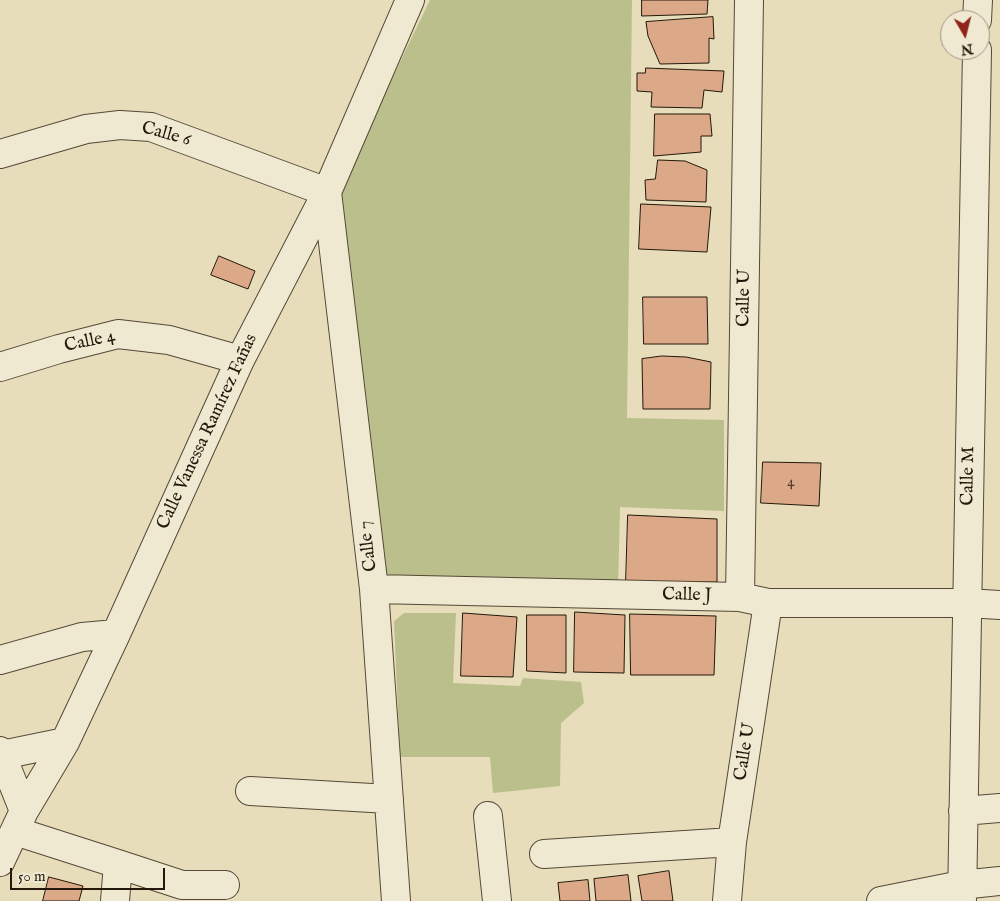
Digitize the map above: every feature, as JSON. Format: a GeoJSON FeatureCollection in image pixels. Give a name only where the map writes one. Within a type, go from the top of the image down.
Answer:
{"type":"FeatureCollection","features":[{"type":"Feature","properties":{"kind":"street","name":"Calle Vanessa Ramírez Fañas"},"geometry":{"type":"LineString","coordinates":[[0,862],[20,821],[65,742],[240,360],[327,192],[410,0]]}},
{"type":"Feature","properties":{"kind":"street","name":"Calle U"},"geometry":{"type":"LineString","coordinates":[[740,597],[749,0]]}},
{"type":"Feature","properties":{"kind":"street","name":"Calle M"},"geometry":{"type":"LineString","coordinates":[[962,893],[977,60]]}},
{"type":"Feature","properties":{"kind":"street","name":"Calle 6"},"geometry":{"type":"LineString","coordinates":[[0,154],[86,130],[120,125],[151,127],[327,192]]}},
{"type":"Feature","properties":{"kind":"street","name":"Calle 7"},"geometry":{"type":"LineString","coordinates":[[327,192],[374,589],[396,901]]}},
{"type":"Feature","properties":{"kind":"street","name":"Calle 4"},"geometry":{"type":"LineString","coordinates":[[0,367],[118,334],[169,340],[240,360]]}},
{"type":"Feature","properties":{"kind":"street","name":"Calle J"},"geometry":{"type":"LineString","coordinates":[[374,589],[740,597],[768,603],[1000,604]]}},
{"type":"Feature","properties":{"kind":"street","name":"Calle U"},"geometry":{"type":"LineString","coordinates":[[727,901],[732,842],[768,603]]}},
{"type":"Feature","properties":{"kind":"street"},"geometry":{"type":"LineString","coordinates":[[0,660],[82,637],[116,634]]}},
{"type":"Feature","properties":{"kind":"street"},"geometry":{"type":"LineString","coordinates":[[65,742],[1,753],[20,821],[118,864],[182,885],[225,885]]}},
{"type":"Feature","properties":{"kind":"street"},"geometry":{"type":"LineString","coordinates":[[250,791],[389,799]]}},
{"type":"Feature","properties":{"kind":"street"},"geometry":{"type":"LineString","coordinates":[[963,811],[1000,808]]}},
{"type":"Feature","properties":{"kind":"street"},"geometry":{"type":"LineString","coordinates":[[488,816],[497,901]]}},
{"type":"Feature","properties":{"kind":"street"},"geometry":{"type":"LineString","coordinates":[[544,854],[732,842]]}},
{"type":"Feature","properties":{"kind":"street"},"geometry":{"type":"LineString","coordinates":[[115,901],[118,864]]}},
{"type":"Feature","properties":{"kind":"street"},"geometry":{"type":"LineString","coordinates":[[881,901],[962,893],[1000,881]]}},
{"type":"Feature","properties":{"kind":"green space"},"geometry":{"type":"Polygon","coordinates":[[[430,0],[632,0],[627,418],[724,420],[724,511],[620,507],[618,588],[382,580],[337,192],[430,0]]]}},
{"type":"Feature","properties":{"kind":"green space"},"geometry":{"type":"Polygon","coordinates":[[[404,613],[456,613],[453,683],[520,686],[523,678],[581,682],[584,703],[561,723],[560,786],[493,793],[490,757],[400,757],[394,621],[404,613]]]}},
{"type":"Feature","properties":{"kind":"building"},"geometry":{"type":"Polygon","coordinates":[[[642,0],[708,0],[707,14],[642,16],[642,0]]]}},
{"type":"Feature","properties":{"kind":"building"},"geometry":{"type":"Polygon","coordinates":[[[713,17],[714,39],[709,38],[709,63],[660,64],[648,36],[646,22],[713,17]]]}},
{"type":"Feature","properties":{"kind":"building"},"geometry":{"type":"Polygon","coordinates":[[[646,68],[724,71],[722,92],[704,90],[702,108],[651,107],[652,92],[637,91],[637,73],[645,73],[646,68]]]}},
{"type":"Feature","properties":{"kind":"building"},"geometry":{"type":"Polygon","coordinates":[[[655,114],[710,114],[712,136],[701,136],[701,152],[654,156],[655,114]]]}},
{"type":"Feature","properties":{"kind":"building"},"geometry":{"type":"Polygon","coordinates":[[[658,160],[685,161],[707,170],[706,202],[646,200],[645,180],[655,179],[658,160]]]}},
{"type":"Feature","properties":{"kind":"building"},"geometry":{"type":"Polygon","coordinates":[[[641,204],[711,207],[707,252],[639,249],[641,204]]]}},
{"type":"Feature","properties":{"kind":"building"},"geometry":{"type":"Polygon","coordinates":[[[219,256],[255,271],[248,289],[211,275],[219,256]]]}},
{"type":"Feature","properties":{"kind":"building"},"geometry":{"type":"Polygon","coordinates":[[[643,297],[707,297],[708,344],[644,344],[643,297]]]}},
{"type":"Feature","properties":{"kind":"building"},"geometry":{"type":"Polygon","coordinates":[[[662,356],[686,357],[711,362],[710,409],[643,409],[642,359],[662,356]]]}},
{"type":"Feature","properties":{"kind":"building"},"geometry":{"type":"Polygon","coordinates":[[[763,462],[821,463],[819,506],[761,503],[763,462]]]}},
{"type":"Feature","properties":{"kind":"building"},"geometry":{"type":"Polygon","coordinates":[[[628,515],[717,519],[717,582],[626,582],[628,515]]]}},
{"type":"Feature","properties":{"kind":"building"},"geometry":{"type":"Polygon","coordinates":[[[575,612],[625,615],[624,673],[574,672],[575,612]]]}},
{"type":"Feature","properties":{"kind":"building"},"geometry":{"type":"Polygon","coordinates":[[[463,613],[517,617],[513,677],[461,676],[463,613]]]}},
{"type":"Feature","properties":{"kind":"building"},"geometry":{"type":"Polygon","coordinates":[[[630,614],[716,616],[714,675],[631,675],[630,614]]]}},
{"type":"Feature","properties":{"kind":"building"},"geometry":{"type":"Polygon","coordinates":[[[527,615],[566,615],[566,673],[527,671],[527,615]]]}},
{"type":"Feature","properties":{"kind":"building"},"geometry":{"type":"Polygon","coordinates":[[[669,871],[673,901],[642,901],[638,876],[669,871]]]}},
{"type":"Feature","properties":{"kind":"building"},"geometry":{"type":"Polygon","coordinates":[[[628,875],[631,901],[596,901],[594,879],[628,875]]]}},
{"type":"Feature","properties":{"kind":"building"},"geometry":{"type":"Polygon","coordinates":[[[49,877],[83,886],[79,901],[43,901],[49,877]]]}},
{"type":"Feature","properties":{"kind":"building"},"geometry":{"type":"Polygon","coordinates":[[[588,880],[590,901],[560,901],[558,883],[588,880]]]}}]}
